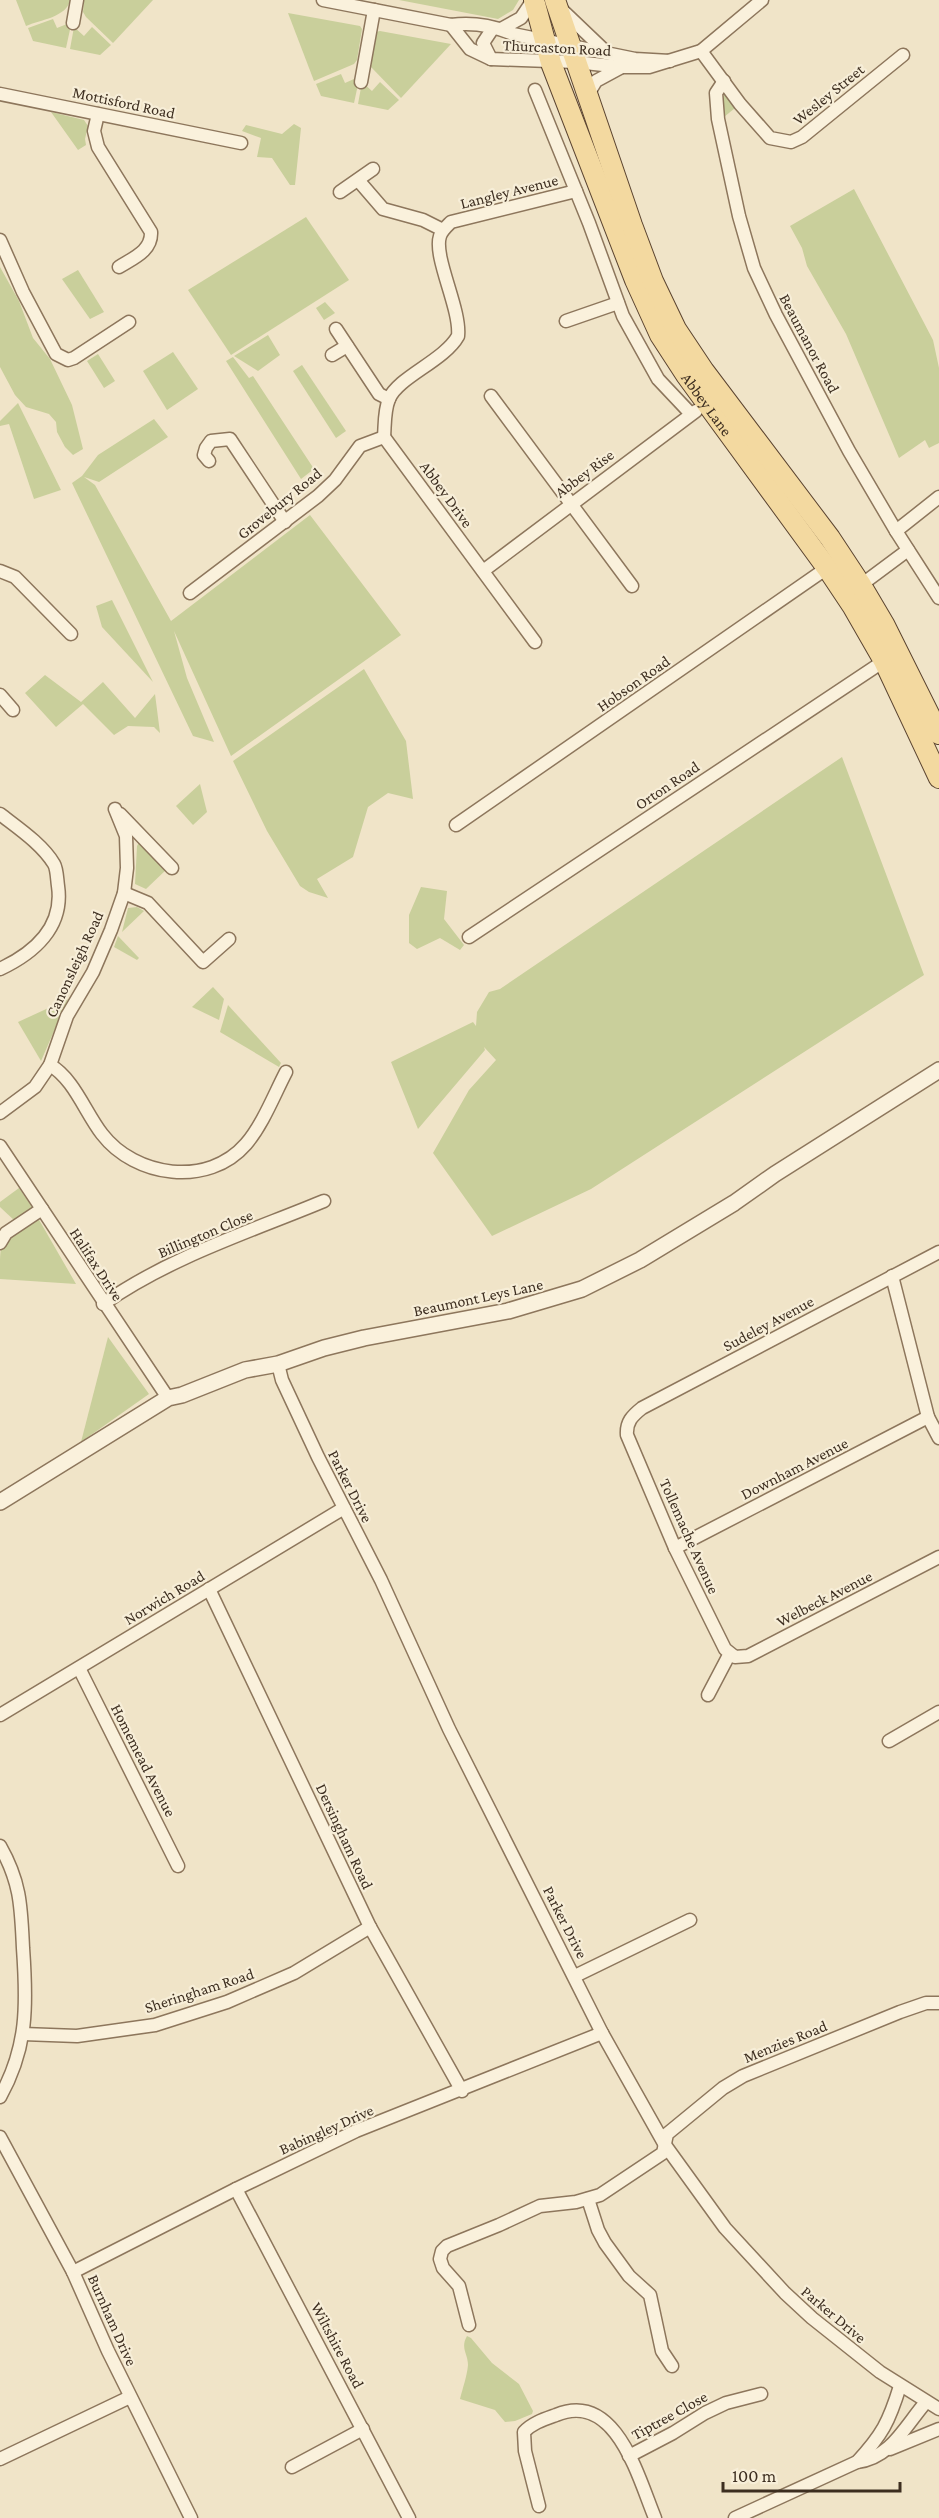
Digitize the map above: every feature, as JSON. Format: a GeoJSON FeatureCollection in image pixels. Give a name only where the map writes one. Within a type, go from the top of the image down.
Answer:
{"type":"FeatureCollection","features":[{"type":"Feature","properties":{"kind":"main road","name":"Abbey Lane"},"geometry":{"type":"LineString","coordinates":[[534,0],[551,63],[635,280],[660,335],[709,407],[827,568],[939,734]]}},
{"type":"Feature","properties":{"kind":"main road","name":"Abbey Lane"},"geometry":{"type":"LineString","coordinates":[[556,2],[653,281],[685,344],[709,407],[830,538],[861,585],[939,778]]}},
{"type":"Feature","properties":{"kind":"street"},"geometry":{"type":"LineString","coordinates":[[73,23],[77,0]]}},
{"type":"Feature","properties":{"kind":"street","name":"Thurcaston Road"},"geometry":{"type":"LineString","coordinates":[[323,0],[451,25],[464,23],[497,28],[513,34],[545,39],[573,53],[621,67],[649,67],[701,51],[762,0]]}},
{"type":"Feature","properties":{"kind":"street","name":"Thurcaston Road"},"geometry":{"type":"LineString","coordinates":[[491,59],[483,43],[497,28],[521,18],[534,0]]}},
{"type":"Feature","properties":{"kind":"street","name":"Thurcaston Road"},"geometry":{"type":"LineString","coordinates":[[556,2],[588,37],[607,53]]}},
{"type":"Feature","properties":{"kind":"street"},"geometry":{"type":"LineString","coordinates":[[361,82],[374,10]]}},
{"type":"Feature","properties":{"kind":"street","name":"Thurcaston Road"},"geometry":{"type":"LineString","coordinates":[[451,25],[470,49],[491,59],[551,63],[573,53],[607,53],[635,59],[670,61]]}},
{"type":"Feature","properties":{"kind":"street","name":"Wesley Street"},"geometry":{"type":"LineString","coordinates":[[701,51],[770,138],[780,142],[791,142],[802,137],[903,55]]}},
{"type":"Feature","properties":{"kind":"street","name":"Thurcaston Road"},"geometry":{"type":"LineString","coordinates":[[587,96],[596,81],[621,67]]}},
{"type":"Feature","properties":{"kind":"street","name":"Beaumanor Road"},"geometry":{"type":"LineString","coordinates":[[724,81],[716,93],[718,119],[739,216],[754,268],[814,387],[896,531],[939,598]]}},
{"type":"Feature","properties":{"kind":"street","name":"Langley Avenue"},"geometry":{"type":"LineString","coordinates":[[534,90],[576,191],[618,303],[642,354],[658,379],[709,407]]}},
{"type":"Feature","properties":{"kind":"street","name":"Mottisford Road"},"geometry":{"type":"LineString","coordinates":[[0,94],[241,143]]}},
{"type":"Feature","properties":{"kind":"street"},"geometry":{"type":"LineString","coordinates":[[98,114],[94,130],[98,147],[151,232],[152,239],[145,250],[119,267]]}},
{"type":"Feature","properties":{"kind":"street"},"geometry":{"type":"LineString","coordinates":[[340,192],[373,168]]}},
{"type":"Feature","properties":{"kind":"street"},"geometry":{"type":"LineString","coordinates":[[358,180],[383,209],[423,220],[443,230],[438,246],[457,319],[458,336],[448,350],[396,389],[389,399],[384,437]]}},
{"type":"Feature","properties":{"kind":"street","name":"Langley Avenue"},"geometry":{"type":"LineString","coordinates":[[443,230],[452,222],[576,191]]}},
{"type":"Feature","properties":{"kind":"street"},"geometry":{"type":"LineString","coordinates":[[0,240],[23,292],[56,354],[68,360],[74,358],[129,322]]}},
{"type":"Feature","properties":{"kind":"street"},"geometry":{"type":"LineString","coordinates":[[566,321],[618,303]]}},
{"type":"Feature","properties":{"kind":"street"},"geometry":{"type":"LineString","coordinates":[[336,329],[379,394],[389,399]]}},
{"type":"Feature","properties":{"kind":"street"},"geometry":{"type":"LineString","coordinates":[[332,355],[347,346]]}},
{"type":"Feature","properties":{"kind":"street"},"geometry":{"type":"LineString","coordinates":[[492,396],[632,586]]}},
{"type":"Feature","properties":{"kind":"street","name":"Abbey Rise"},"geometry":{"type":"LineString","coordinates":[[483,571],[571,504],[709,407]]}},
{"type":"Feature","properties":{"kind":"street","name":"Grovebury Road"},"geometry":{"type":"LineString","coordinates":[[190,593],[328,488],[360,446],[384,437]]}},
{"type":"Feature","properties":{"kind":"street","name":"Abbey Drive"},"geometry":{"type":"LineString","coordinates":[[384,437],[536,642]]}},
{"type":"Feature","properties":{"kind":"street"},"geometry":{"type":"LineString","coordinates":[[209,461],[204,454],[211,441],[230,439],[285,522]]}},
{"type":"Feature","properties":{"kind":"street"},"geometry":{"type":"LineString","coordinates":[[896,531],[939,497]]}},
{"type":"Feature","properties":{"kind":"street"},"geometry":{"type":"LineString","coordinates":[[861,585],[908,550]]}},
{"type":"Feature","properties":{"kind":"street","name":"Hobson Road"},"geometry":{"type":"LineString","coordinates":[[456,825],[827,568]]}},
{"type":"Feature","properties":{"kind":"street"},"geometry":{"type":"LineString","coordinates":[[0,571],[15,577],[71,634]]}},
{"type":"Feature","properties":{"kind":"street","name":"Orton Road"},"geometry":{"type":"LineString","coordinates":[[469,937],[891,662]]}},
{"type":"Feature","properties":{"kind":"street"},"geometry":{"type":"LineString","coordinates":[[0,696],[13,710]]}},
{"type":"Feature","properties":{"kind":"street","name":"Canonsleigh Road"},"geometry":{"type":"LineString","coordinates":[[0,1113],[35,1087],[50,1065],[67,1016],[103,951],[124,893],[127,868],[126,836],[115,809],[172,868]]}},
{"type":"Feature","properties":{"kind":"street"},"geometry":{"type":"LineString","coordinates":[[0,814],[32,839],[55,865],[60,901],[49,934],[15,962],[0,969]]}},
{"type":"Feature","properties":{"kind":"street"},"geometry":{"type":"LineString","coordinates":[[124,893],[148,903],[203,962],[229,939]]}},
{"type":"Feature","properties":{"kind":"street"},"geometry":{"type":"LineString","coordinates":[[50,1065],[63,1075],[102,1134],[117,1151],[146,1167],[175,1172],[204,1168],[234,1155],[255,1130],[286,1072]]}},
{"type":"Feature","properties":{"kind":"street","name":"Beaumont Leys Lane"},"geometry":{"type":"LineString","coordinates":[[0,1502],[168,1398],[182,1395],[245,1370],[278,1364],[364,1338],[523,1307],[591,1285],[640,1260],[734,1203],[775,1174],[939,1070]]}},
{"type":"Feature","properties":{"kind":"street","name":"Halifax Drive"},"geometry":{"type":"LineString","coordinates":[[0,1146],[103,1304],[168,1398]]}},
{"type":"Feature","properties":{"kind":"street","name":"Billington Close"},"geometry":{"type":"LineString","coordinates":[[103,1304],[128,1287],[174,1262],[324,1201]]}},
{"type":"Feature","properties":{"kind":"street"},"geometry":{"type":"LineString","coordinates":[[0,1244],[6,1233],[42,1209]]}},
{"type":"Feature","properties":{"kind":"street","name":"Sudeley Avenue"},"geometry":{"type":"LineString","coordinates":[[627,1435],[626,1427],[642,1408],[939,1252]]}},
{"type":"Feature","properties":{"kind":"street"},"geometry":{"type":"LineString","coordinates":[[892,1276],[928,1417],[939,1437]]}},
{"type":"Feature","properties":{"kind":"street","name":"Parker Drive"},"geometry":{"type":"LineString","coordinates":[[278,1364],[282,1380],[381,1580],[449,1729],[602,2033],[665,2145],[725,2228],[753,2261],[812,2318],[900,2386],[939,2409]]}},
{"type":"Feature","properties":{"kind":"street","name":"Downham Avenue"},"geometry":{"type":"LineString","coordinates":[[675,1548],[928,1417]]}},
{"type":"Feature","properties":{"kind":"street","name":"Tollemache Avenue"},"geometry":{"type":"LineString","coordinates":[[627,1435],[675,1548],[727,1652]]}},
{"type":"Feature","properties":{"kind":"street","name":"Norwich Road"},"geometry":{"type":"LineString","coordinates":[[0,1715],[344,1508]]}},
{"type":"Feature","properties":{"kind":"street","name":"Welbeck Avenue"},"geometry":{"type":"LineString","coordinates":[[727,1652],[741,1658],[748,1656],[939,1557]]}},
{"type":"Feature","properties":{"kind":"street","name":"Dersingham Road"},"geometry":{"type":"LineString","coordinates":[[209,1589],[370,1927],[462,2091]]}},
{"type":"Feature","properties":{"kind":"street"},"geometry":{"type":"LineString","coordinates":[[708,1695],[727,1652]]}},
{"type":"Feature","properties":{"kind":"street","name":"Homemead Avenue"},"geometry":{"type":"LineString","coordinates":[[80,1668],[178,1866]]}},
{"type":"Feature","properties":{"kind":"street"},"geometry":{"type":"LineString","coordinates":[[889,1741],[939,1712]]}},
{"type":"Feature","properties":{"kind":"street"},"geometry":{"type":"LineString","coordinates":[[0,1846],[12,1868],[20,1895],[27,2006],[23,2034],[9,2080],[0,2097]]}},
{"type":"Feature","properties":{"kind":"street"},"geometry":{"type":"LineString","coordinates":[[575,1976],[690,1920]]}},
{"type":"Feature","properties":{"kind":"street","name":"Sheringham Road"},"geometry":{"type":"LineString","coordinates":[[23,2034],[77,2036],[155,2025],[227,2002],[294,1973],[370,1927]]}},
{"type":"Feature","properties":{"kind":"street","name":"Menzies Road"},"geometry":{"type":"LineString","coordinates":[[470,2325],[459,2286],[443,2268],[440,2259],[442,2251],[447,2246],[482,2233],[540,2206],[600,2195],[663,2153],[667,2134],[714,2094],[743,2076],[900,2012],[926,2003],[939,2002]]}},
{"type":"Feature","properties":{"kind":"street","name":"Babingley Drive"},"geometry":{"type":"LineString","coordinates":[[73,2272],[356,2131],[462,2091],[602,2033]]}},
{"type":"Feature","properties":{"kind":"street","name":"Burnham Drive"},"geometry":{"type":"LineString","coordinates":[[0,2137],[73,2272],[130,2397],[191,2518]]}},
{"type":"Feature","properties":{"kind":"street","name":"Wiltshire Road"},"geometry":{"type":"LineString","coordinates":[[236,2189],[409,2518]]}},
{"type":"Feature","properties":{"kind":"street"},"geometry":{"type":"LineString","coordinates":[[588,2199],[597,2230],[605,2243],[629,2276],[650,2295],[662,2350],[672,2366]]}},
{"type":"Feature","properties":{"kind":"street"},"geometry":{"type":"LineString","coordinates":[[857,2462],[872,2447],[886,2426],[900,2386]]}},
{"type":"Feature","properties":{"kind":"street","name":"Tiptree Close"},"geometry":{"type":"LineString","coordinates":[[629,2456],[726,2403],[761,2394]]}},
{"type":"Feature","properties":{"kind":"street"},"geometry":{"type":"LineString","coordinates":[[0,2459],[130,2397]]}},
{"type":"Feature","properties":{"kind":"street"},"geometry":{"type":"LineString","coordinates":[[887,2450],[926,2402]]}},
{"type":"Feature","properties":{"kind":"street"},"geometry":{"type":"LineString","coordinates":[[539,2506],[523,2440],[524,2432],[529,2427],[565,2411],[585,2410],[606,2420],[629,2456],[655,2518]]}},
{"type":"Feature","properties":{"kind":"street"},"geometry":{"type":"LineString","coordinates":[[292,2467],[363,2428]]}},
{"type":"Feature","properties":{"kind":"street"},"geometry":{"type":"LineString","coordinates":[[735,2518],[857,2462],[871,2460],[887,2450],[939,2429]]}},
{"type":"Feature","properties":{"kind":"green space"},"geometry":{"type":"Polygon","coordinates":[[[16,0],[70,0],[68,6],[58,14],[26,26],[16,0]]]}},
{"type":"Feature","properties":{"kind":"green space"},"geometry":{"type":"Polygon","coordinates":[[[84,0],[153,0],[113,43],[86,17],[83,12],[84,0]]]}},
{"type":"Feature","properties":{"kind":"green space"},"geometry":{"type":"Polygon","coordinates":[[[399,0],[519,0],[513,10],[498,19],[399,0]]]}},
{"type":"Feature","properties":{"kind":"green space"},"geometry":{"type":"Polygon","coordinates":[[[288,13],[360,26],[362,29],[357,60],[354,64],[314,81],[288,13]]]}},
{"type":"Feature","properties":{"kind":"green space"},"geometry":{"type":"Polygon","coordinates":[[[53,19],[57,28],[67,24],[71,25],[66,48],[33,41],[28,28],[53,19]]]}},
{"type":"Feature","properties":{"kind":"green space"},"geometry":{"type":"Polygon","coordinates":[[[74,27],[84,36],[92,27],[111,45],[100,55],[70,49],[74,27]]]}},
{"type":"Feature","properties":{"kind":"green space"},"geometry":{"type":"Polygon","coordinates":[[[376,32],[451,44],[401,98],[371,67],[376,32]]]}},
{"type":"Feature","properties":{"kind":"green space"},"geometry":{"type":"Polygon","coordinates":[[[341,74],[345,83],[354,79],[359,80],[354,103],[321,96],[316,84],[341,74]]]}},
{"type":"Feature","properties":{"kind":"green space"},"geometry":{"type":"Polygon","coordinates":[[[362,82],[372,91],[380,82],[399,100],[388,110],[358,104],[362,82]]]}},
{"type":"Feature","properties":{"kind":"green space"},"geometry":{"type":"Polygon","coordinates":[[[726,89],[740,104],[724,117],[720,105],[726,89]]]}},
{"type":"Feature","properties":{"kind":"green space"},"geometry":{"type":"Polygon","coordinates":[[[51,112],[84,120],[88,126],[86,145],[78,150],[51,112]]]}},
{"type":"Feature","properties":{"kind":"green space"},"geometry":{"type":"Polygon","coordinates":[[[294,124],[301,128],[295,185],[290,185],[272,158],[257,157],[261,138],[242,131],[246,125],[282,134],[294,124]]]}},
{"type":"Feature","properties":{"kind":"green space"},"geometry":{"type":"Polygon","coordinates":[[[854,189],[933,340],[939,368],[939,443],[929,448],[925,440],[899,458],[846,334],[807,266],[802,248],[790,226],[854,189]]]}},
{"type":"Feature","properties":{"kind":"green space"},"geometry":{"type":"Polygon","coordinates":[[[306,217],[349,280],[231,355],[188,290],[306,217]]]}},
{"type":"Feature","properties":{"kind":"green space"},"geometry":{"type":"Polygon","coordinates":[[[0,267],[19,301],[33,338],[50,359],[72,405],[83,449],[73,455],[65,447],[57,432],[56,422],[49,414],[26,407],[15,395],[0,367],[0,267]]]}},
{"type":"Feature","properties":{"kind":"green space"},"geometry":{"type":"Polygon","coordinates":[[[78,270],[104,312],[90,319],[62,279],[78,270]]]}},
{"type":"Feature","properties":{"kind":"green space"},"geometry":{"type":"Polygon","coordinates":[[[325,302],[335,313],[324,320],[316,308],[325,302]]]}},
{"type":"Feature","properties":{"kind":"green space"},"geometry":{"type":"Polygon","coordinates":[[[268,335],[280,355],[258,371],[234,356],[268,335]]]}},
{"type":"Feature","properties":{"kind":"green space"},"geometry":{"type":"Polygon","coordinates":[[[173,352],[198,389],[167,410],[143,371],[173,352]]]}},
{"type":"Feature","properties":{"kind":"green space"},"geometry":{"type":"Polygon","coordinates":[[[98,354],[115,381],[104,388],[87,361],[98,354]]]}},
{"type":"Feature","properties":{"kind":"green space"},"geometry":{"type":"Polygon","coordinates":[[[233,357],[249,378],[253,376],[314,469],[301,479],[226,361],[233,357]]]}},
{"type":"Feature","properties":{"kind":"green space"},"geometry":{"type":"Polygon","coordinates":[[[302,365],[346,431],[336,438],[293,371],[302,365]]]}},
{"type":"Feature","properties":{"kind":"green space"},"geometry":{"type":"Polygon","coordinates":[[[18,403],[61,490],[34,499],[9,424],[0,426],[0,421],[18,403]]]}},
{"type":"Feature","properties":{"kind":"green space"},"geometry":{"type":"Polygon","coordinates":[[[154,419],[168,437],[99,482],[84,477],[95,485],[171,621],[310,515],[401,635],[231,756],[174,631],[187,678],[214,742],[193,736],[72,483],[82,476],[98,455],[154,419]]]}},
{"type":"Feature","properties":{"kind":"green space"},"geometry":{"type":"Polygon","coordinates":[[[112,600],[153,682],[102,627],[96,606],[112,600]]]}},
{"type":"Feature","properties":{"kind":"green space"},"geometry":{"type":"Polygon","coordinates":[[[364,669],[406,741],[413,799],[388,793],[368,807],[353,857],[317,879],[328,898],[309,892],[300,886],[267,831],[233,761],[364,669]]]}},
{"type":"Feature","properties":{"kind":"green space"},"geometry":{"type":"Polygon","coordinates":[[[45,675],[81,702],[103,682],[135,718],[155,694],[160,733],[154,727],[128,726],[114,735],[83,704],[56,727],[25,693],[45,675]]]}},
{"type":"Feature","properties":{"kind":"green space"},"geometry":{"type":"Polygon","coordinates":[[[842,757],[924,975],[591,1189],[492,1236],[433,1153],[469,1090],[496,1060],[484,1047],[485,1050],[418,1129],[391,1062],[473,1022],[476,1026],[477,1012],[489,992],[500,989],[842,757]]]}},
{"type":"Feature","properties":{"kind":"green space"},"geometry":{"type":"Polygon","coordinates":[[[200,784],[207,812],[193,825],[176,806],[200,784]]]}},
{"type":"Feature","properties":{"kind":"green space"},"geometry":{"type":"Polygon","coordinates":[[[141,839],[168,868],[146,889],[135,884],[137,846],[141,839]]]}},
{"type":"Feature","properties":{"kind":"green space"},"geometry":{"type":"Polygon","coordinates":[[[421,887],[447,891],[444,919],[464,945],[460,950],[440,938],[417,949],[409,943],[409,915],[421,887]]]}},
{"type":"Feature","properties":{"kind":"green space"},"geometry":{"type":"Polygon","coordinates":[[[137,907],[144,911],[122,932],[128,908],[137,907]]]}},
{"type":"Feature","properties":{"kind":"green space"},"geometry":{"type":"Polygon","coordinates":[[[118,936],[139,958],[137,960],[114,947],[118,936]]]}},
{"type":"Feature","properties":{"kind":"green space"},"geometry":{"type":"Polygon","coordinates":[[[213,987],[224,999],[219,1020],[192,1007],[213,987]]]}},
{"type":"Feature","properties":{"kind":"green space"},"geometry":{"type":"Polygon","coordinates":[[[68,999],[41,1061],[18,1022],[68,999]]]}},
{"type":"Feature","properties":{"kind":"green space"},"geometry":{"type":"Polygon","coordinates":[[[228,1005],[281,1063],[279,1067],[220,1032],[228,1005]]]}},
{"type":"Feature","properties":{"kind":"green space"},"geometry":{"type":"Polygon","coordinates":[[[19,1188],[34,1210],[16,1222],[0,1207],[0,1202],[19,1188]]]}},
{"type":"Feature","properties":{"kind":"green space"},"geometry":{"type":"Polygon","coordinates":[[[38,1218],[76,1284],[0,1279],[2,1245],[5,1239],[16,1229],[38,1218]]]}},
{"type":"Feature","properties":{"kind":"green space"},"geometry":{"type":"Polygon","coordinates":[[[108,1337],[149,1394],[81,1442],[108,1337]]]}},
{"type":"Feature","properties":{"kind":"green space"},"geometry":{"type":"Polygon","coordinates":[[[467,2336],[492,2363],[519,2384],[533,2411],[532,2414],[515,2421],[505,2422],[495,2410],[460,2399],[468,2365],[464,2348],[467,2336]]]}}]}
